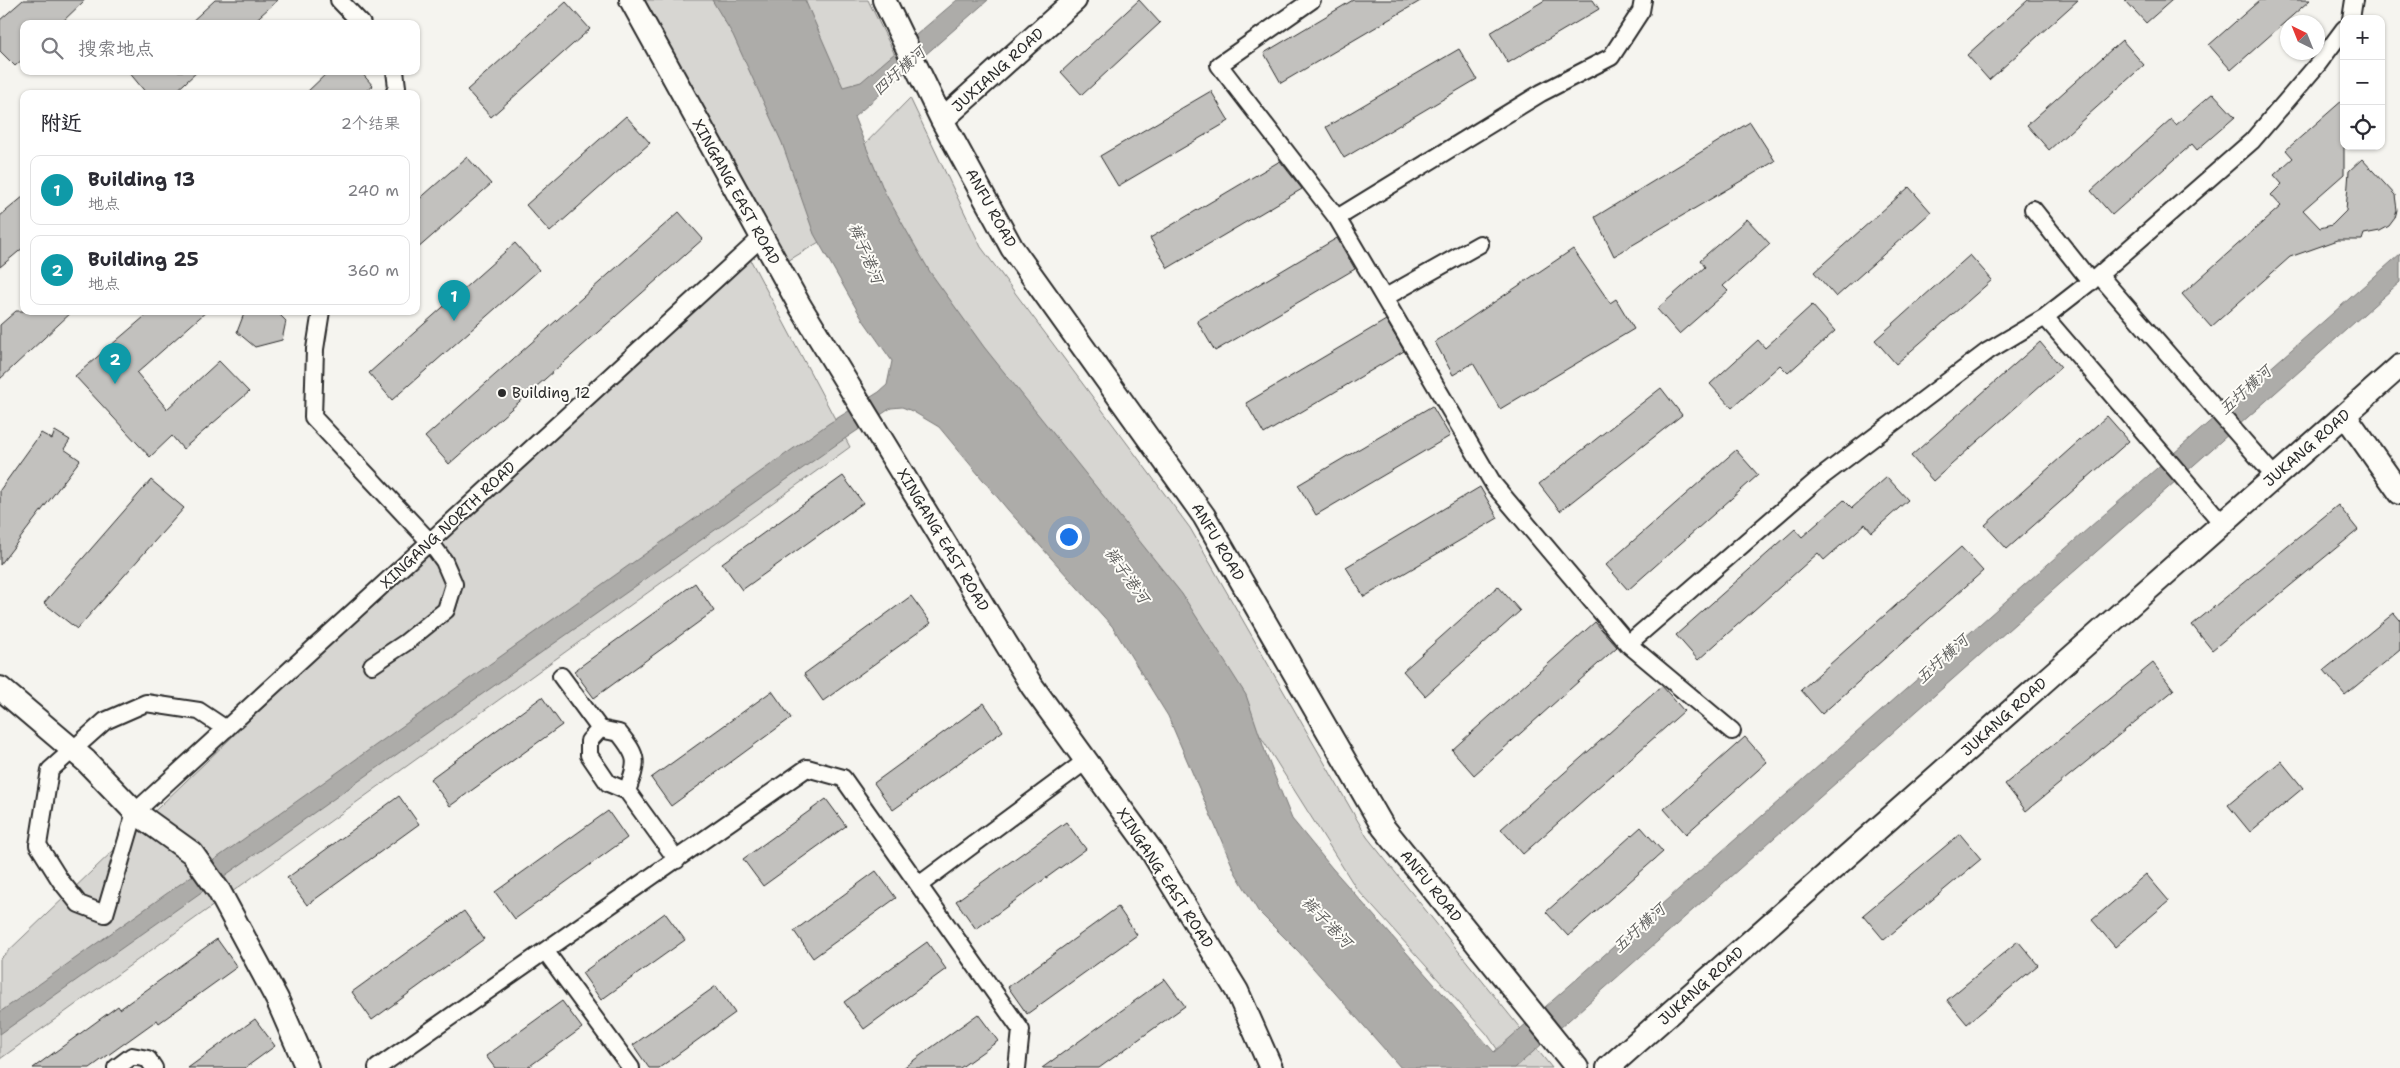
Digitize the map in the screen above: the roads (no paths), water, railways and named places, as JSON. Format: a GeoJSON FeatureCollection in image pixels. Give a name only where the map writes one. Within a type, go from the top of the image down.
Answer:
{"type":"FeatureCollection","features":[{"type":"Feature","properties":{"kind":"street"},"geometry":{"type":"LineString","coordinates":[[339,0],[358,20]]}},
{"type":"Feature","properties":{"kind":"street","name":"XINGANG EAST ROAD"},"geometry":{"type":"LineString","coordinates":[[631,0],[761,238],[856,399],[1032,686],[1150,850],[1237,991],[1271,1068]]}},
{"type":"Feature","properties":{"kind":"street","name":"ANFU ROAD"},"geometry":{"type":"LineString","coordinates":[[884,0],[942,120],[1012,248],[1204,516],[1383,827],[1577,1068]]}},
{"type":"Feature","properties":{"kind":"street","name":"JUXIANG ROAD"},"geometry":{"type":"LineString","coordinates":[[942,120],[1075,0]]}},
{"type":"Feature","properties":{"kind":"street"},"geometry":{"type":"LineString","coordinates":[[1312,0],[1220,65],[1338,218],[1494,485],[1628,644],[1732,731]]}},
{"type":"Feature","properties":{"kind":"street"},"geometry":{"type":"LineString","coordinates":[[1338,218],[1541,93],[1612,57],[1641,11],[1643,0]]}},
{"type":"Feature","properties":{"kind":"street"},"geometry":{"type":"LineString","coordinates":[[2352,15],[2354,0]]}},
{"type":"Feature","properties":{"kind":"street"},"geometry":{"type":"LineString","coordinates":[[1628,644],[1816,481],[1988,352],[2045,317],[2095,279],[2252,140],[2318,64],[2340,34]]}},
{"type":"Feature","properties":{"kind":"street"},"geometry":{"type":"LineString","coordinates":[[396,75],[396,90]]}},
{"type":"Feature","properties":{"kind":"street"},"geometry":{"type":"LineString","coordinates":[[2033,209],[2275,477]]}},
{"type":"Feature","properties":{"kind":"street","name":"XINGANG NORTH ROAD"},"geometry":{"type":"LineString","coordinates":[[135,812],[761,238]]}},
{"type":"Feature","properties":{"kind":"street"},"geometry":{"type":"LineString","coordinates":[[1384,298],[1480,244]]}},
{"type":"Feature","properties":{"kind":"street"},"geometry":{"type":"LineString","coordinates":[[320,315],[315,349],[313,417],[430,542],[444,560],[454,584],[446,610],[405,643],[372,666]]}},
{"type":"Feature","properties":{"kind":"street"},"geometry":{"type":"LineString","coordinates":[[2045,317],[2222,523]]}},
{"type":"Feature","properties":{"kind":"street","name":"JUKANG ROAD"},"geometry":{"type":"LineString","coordinates":[[1608,1068],[2400,366]]}},
{"type":"Feature","properties":{"kind":"street"},"geometry":{"type":"LineString","coordinates":[[2345,415],[2400,493]]}},
{"type":"Feature","properties":{"kind":"street"},"geometry":{"type":"LineString","coordinates":[[561,676],[600,729],[620,733],[634,752],[635,769],[627,791]]}},
{"type":"Feature","properties":{"kind":"street"},"geometry":{"type":"LineString","coordinates":[[0,688],[72,749],[135,812],[192,853],[219,891],[277,999],[301,1066]]}},
{"type":"Feature","properties":{"kind":"street"},"geometry":{"type":"LineString","coordinates":[[135,812],[105,914],[79,904],[60,880],[38,845],[50,770],[106,720],[146,703],[198,711],[226,729]]}},
{"type":"Feature","properties":{"kind":"street"},"geometry":{"type":"LineString","coordinates":[[600,729],[589,741],[589,755],[608,783],[627,791],[677,860]]}},
{"type":"Feature","properties":{"kind":"street"},"geometry":{"type":"LineString","coordinates":[[919,885],[1087,760]]}},
{"type":"Feature","properties":{"kind":"street"},"geometry":{"type":"LineString","coordinates":[[383,1064],[807,768],[843,778],[1021,1030],[1017,1068]]}},
{"type":"Feature","properties":{"kind":"street"},"geometry":{"type":"LineString","coordinates":[[546,952],[631,1068]]}},
{"type":"Feature","properties":{"kind":"street"},"geometry":{"type":"LineString","coordinates":[[116,1068],[132,1056],[148,1059],[154,1068]]}},
{"type":"Feature","properties":{"kind":"water"},"geometry":{"type":"Polygon","coordinates":[[[712,0],[805,0],[843,87],[861,82],[957,0],[988,0],[854,117],[885,193],[930,272],[984,347],[1182,594],[1246,695],[1267,757],[1292,819],[1332,868],[1494,1052],[2400,254],[2400,282],[1515,1068],[1401,1068],[1299,952],[1258,911],[1235,872],[1168,716],[1112,626],[1008,510],[939,427],[902,407],[891,408],[840,442],[0,1034],[0,1012],[828,424],[887,385],[892,361],[861,317],[814,234],[782,143],[733,35],[712,0]]]}},
{"type":"Feature","properties":{"kind":"place","name":"Building 13"},"geometry":{"type":"Point","coordinates":[454,321]}},
{"type":"Feature","properties":{"kind":"place","name":"Building 25"},"geometry":{"type":"Point","coordinates":[115,384]}},
{"type":"Feature","properties":{"kind":"place","name":"Building 12"},"geometry":{"type":"Point","coordinates":[502,393]}},
{"type":"Feature","properties":{"kind":"water label","name":"四圩横河"},"geometry":{"type":"Point","coordinates":[899,71]}},
{"type":"Feature","properties":{"kind":"water label","name":"裤子港河"},"geometry":{"type":"Point","coordinates":[866,253]}},
{"type":"Feature","properties":{"kind":"water label","name":"五圩横河"},"geometry":{"type":"Point","coordinates":[2245,390]}},
{"type":"Feature","properties":{"kind":"water label","name":"裤子港河"},"geometry":{"type":"Point","coordinates":[1127,575]}},
{"type":"Feature","properties":{"kind":"water label","name":"五圩横河"},"geometry":{"type":"Point","coordinates":[1942,659]}},
{"type":"Feature","properties":{"kind":"water label","name":"裤子港河"},"geometry":{"type":"Point","coordinates":[1327,922]}},
{"type":"Feature","properties":{"kind":"water label","name":"五圩横河"},"geometry":{"type":"Point","coordinates":[1639,928]}}]}
